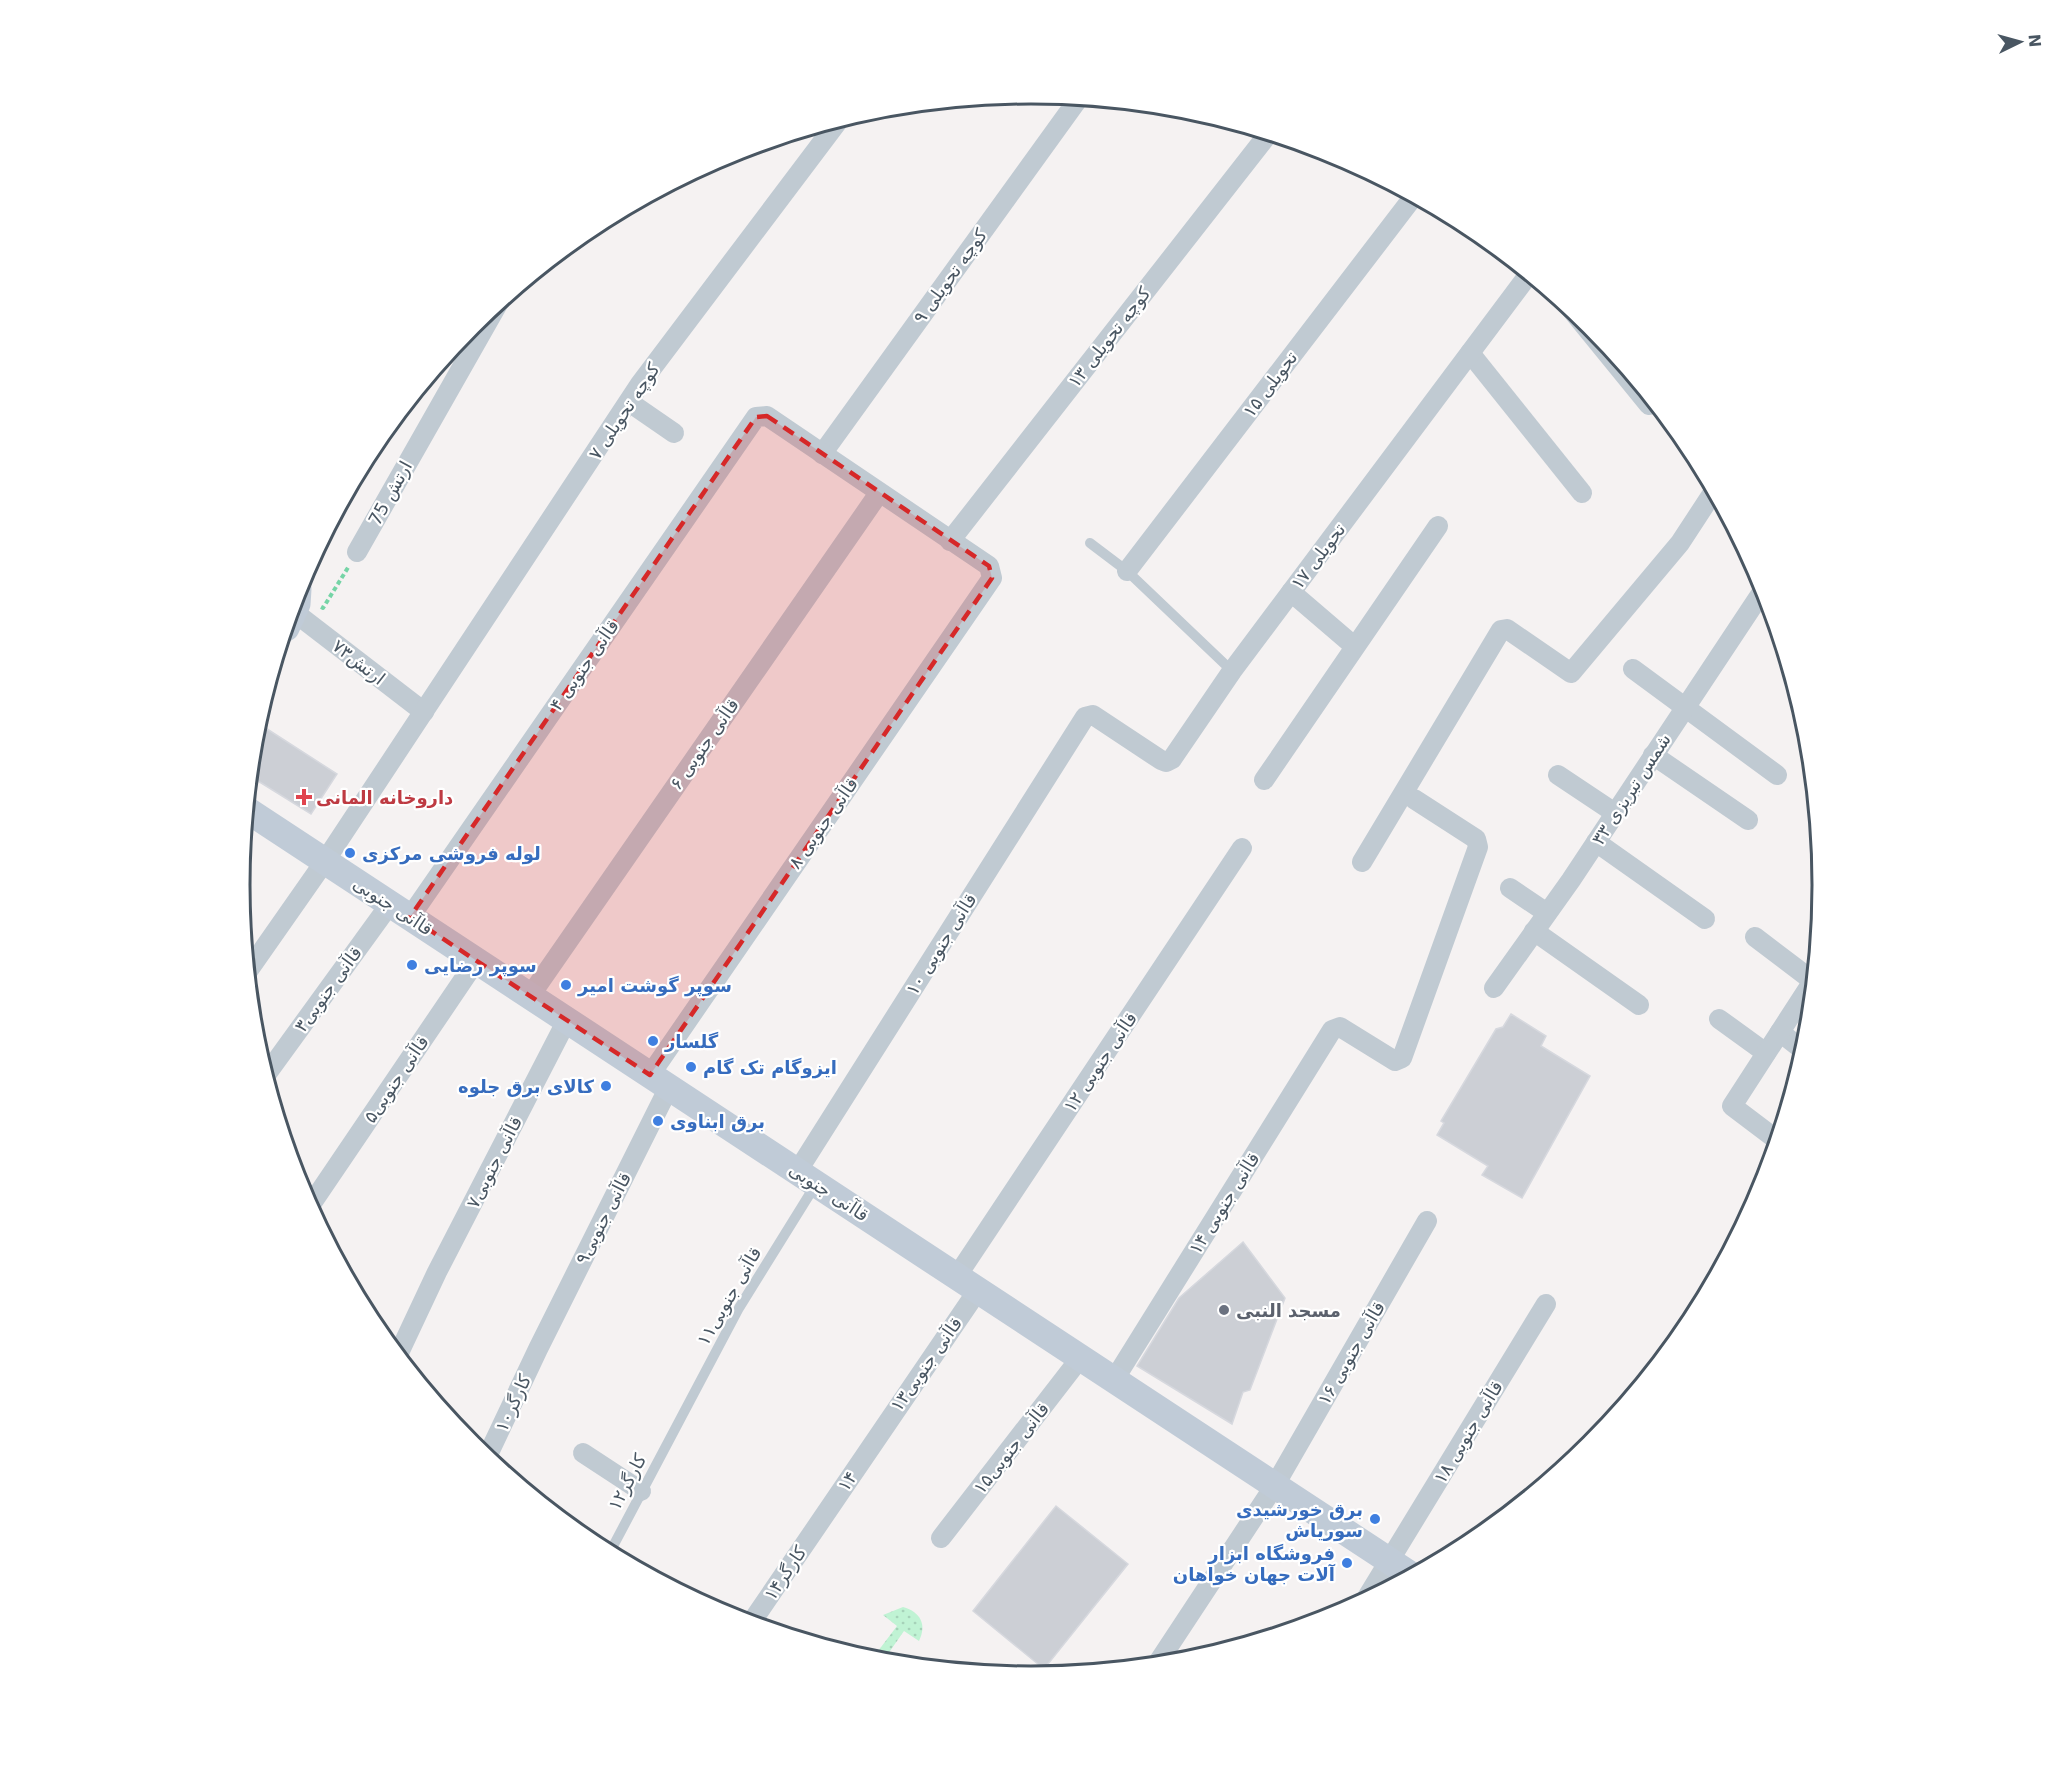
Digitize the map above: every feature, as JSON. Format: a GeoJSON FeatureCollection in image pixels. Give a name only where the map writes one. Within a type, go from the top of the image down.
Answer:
{"type":"FeatureCollection","features":[{"type":"Feature","properties":{"kind":"main road","name":"قاآنی جنوبی"},"geometry":{"type":"LineString","coordinates":[[254,814],[1401,1568]]}},
{"type":"Feature","properties":{"kind":"street","name":"کوچه تحویلی ۹"},"geometry":{"type":"LineString","coordinates":[[822,454],[1073,105]]}},
{"type":"Feature","properties":{"kind":"street","name":"کوچه تحویلی ۷"},"geometry":{"type":"LineString","coordinates":[[254,961],[325,861],[629,402],[832,129]]}},
{"type":"Feature","properties":{"kind":"street","name":"کوچه تحویلی ۱۳"},"geometry":{"type":"LineString","coordinates":[[950,541],[1264,139]]}},
{"type":"Feature","properties":{"kind":"street","name":"تحویلی ۱۵"},"geometry":{"type":"LineString","coordinates":[[1126,572],[1410,202]]}},
{"type":"Feature","properties":{"kind":"street","name":"تحویلی ۱۷"},"geometry":{"type":"LineString","coordinates":[[1085,717],[1093,715],[1167,762],[1172,759],[1232,671],[1525,280]]}},
{"type":"Feature","properties":{"kind":"street","name":"75 ارتش"},"geometry":{"type":"LineString","coordinates":[[357,552],[480,331]]}},
{"type":"Feature","properties":{"kind":"street"},"geometry":{"type":"LineString","coordinates":[[1470,353],[1582,493]]}},
{"type":"Feature","properties":{"kind":"street"},"geometry":{"type":"LineString","coordinates":[[629,402],[674,433]]}},
{"type":"Feature","properties":{"kind":"street","name":"قاآنی جنوبی ۴"},"geometry":{"type":"LineString","coordinates":[[400,910],[756,417],[767,416],[822,454]]}},
{"type":"Feature","properties":{"kind":"street"},"geometry":{"type":"LineString","coordinates":[[822,454],[950,541]]}},
{"type":"Feature","properties":{"kind":"street","name":"قاآنی جنوبی ۶"},"geometry":{"type":"LineString","coordinates":[[530,996],[879,493]]}},
{"type":"Feature","properties":{"kind":"street"},"geometry":{"type":"LineString","coordinates":[[1362,862],[1501,630],[1507,629],[1571,673],[1680,543],[1709,498]]}},
{"type":"Feature","properties":{"kind":"street"},"geometry":{"type":"LineString","coordinates":[[1264,780],[1438,526]]}},
{"type":"Feature","properties":{"kind":"street","name":"قاآنی جنوبی ۸"},"geometry":{"type":"LineString","coordinates":[[659,1081],[992,578],[993,571],[950,541]]}},
{"type":"Feature","properties":{"kind":"street"},"geometry":{"type":"LineString","coordinates":[[1291,592],[1354,646]]}},
{"type":"Feature","properties":{"kind":"street","name":"شمس تبریزی ۳۳"},"geometry":{"type":"LineString","coordinates":[[1494,988],[1596,842],[1758,598]]}},
{"type":"Feature","properties":{"kind":"street","name":"ارتش۷۳"},"geometry":{"type":"LineString","coordinates":[[300,610],[424,712]]}},
{"type":"Feature","properties":{"kind":"street"},"geometry":{"type":"LineString","coordinates":[[1633,669],[1777,775]]}},
{"type":"Feature","properties":{"kind":"street","name":"قاآنی جنوبی ۱۰"},"geometry":{"type":"LineString","coordinates":[[807,1178],[1085,717]]}},
{"type":"Feature","properties":{"kind":"street"},"geometry":{"type":"LineString","coordinates":[[1653,755],[1748,820]]}},
{"type":"Feature","properties":{"kind":"street"},"geometry":{"type":"LineString","coordinates":[[1558,775],[1615,813]]}},
{"type":"Feature","properties":{"kind":"street","name":"قاآنی جنوبی ۱۴"},"geometry":{"type":"LineString","coordinates":[[1114,1380],[1335,1027],[1340,1027],[1395,1061],[1402,1058],[1478,848],[1476,839],[1414,799]]}},
{"type":"Feature","properties":{"kind":"street"},"geometry":{"type":"LineString","coordinates":[[1596,842],[1704,919]]}},
{"type":"Feature","properties":{"kind":"street","name":"قاآنی جنوبی ۱۲"},"geometry":{"type":"LineString","coordinates":[[968,1283],[1242,848]]}},
{"type":"Feature","properties":{"kind":"street"},"geometry":{"type":"LineString","coordinates":[[1510,888],[1547,913]]}},
{"type":"Feature","properties":{"kind":"street","name":"قاآنی جنوبی۳"},"geometry":{"type":"LineString","coordinates":[[272,1067],[400,910]]}},
{"type":"Feature","properties":{"kind":"street"},"geometry":{"type":"LineString","coordinates":[[1534,931],[1639,1005]]}},
{"type":"Feature","properties":{"kind":"street"},"geometry":{"type":"LineString","coordinates":[[1755,937],[1806,976]]}},
{"type":"Feature","properties":{"kind":"street","name":"قاآنی جنوبی۵"},"geometry":{"type":"LineString","coordinates":[[315,1197],[476,961]]}},
{"type":"Feature","properties":{"kind":"street"},"geometry":{"type":"LineString","coordinates":[[1771,1136],[1732,1106],[1803,996]]}},
{"type":"Feature","properties":{"kind":"street"},"geometry":{"type":"LineString","coordinates":[[1719,1019],[1766,1053]]}},
{"type":"Feature","properties":{"kind":"street","name":"قاآنی جنوبی۷"},"geometry":{"type":"LineString","coordinates":[[402,1347],[437,1272],[567,1020]]}},
{"type":"Feature","properties":{"kind":"street"},"geometry":{"type":"LineString","coordinates":[[1780,1032],[1795,1044]]}},
{"type":"Feature","properties":{"kind":"street","name":"قاآنی جنوبی۹"},"geometry":{"type":"LineString","coordinates":[[538,1349],[659,1081]]}},
{"type":"Feature","properties":{"kind":"street","name":"قاآنی جنوبی ۱۶"},"geometry":{"type":"LineString","coordinates":[[1164,1653],[1275,1485],[1427,1221]]}},
{"type":"Feature","properties":{"kind":"street","name":"قاآنی جنوبی۱۳"},"geometry":{"type":"LineString","coordinates":[[875,1439],[968,1283]]}},
{"type":"Feature","properties":{"kind":"street","name":"قاآنی جنوبی ۱۸"},"geometry":{"type":"LineString","coordinates":[[1401,1568],[1546,1304]]}},
{"type":"Feature","properties":{"kind":"street","name":"کارگر۱۰"},"geometry":{"type":"LineString","coordinates":[[492,1449],[538,1349]]}},
{"type":"Feature","properties":{"kind":"street","name":"قاآنی جنوبی۱۵"},"geometry":{"type":"LineString","coordinates":[[941,1538],[1081,1357]]}},
{"type":"Feature","properties":{"kind":"street","name":"۱۴"},"geometry":{"type":"LineString","coordinates":[[819,1523],[875,1439]]}},
{"type":"Feature","properties":{"kind":"street"},"geometry":{"type":"LineString","coordinates":[[583,1453],[641,1491]]}},
{"type":"Feature","properties":{"kind":"street","name":"کارگر۱۴"},"geometry":{"type":"LineString","coordinates":[[756,1615],[819,1523]]}},
{"type":"Feature","properties":{"kind":"lane"},"geometry":{"type":"LineString","coordinates":[[1090,543],[1126,572],[1232,671]]}},
{"type":"Feature","properties":{"kind":"lane","name":"قاآنی جنوبی۱۱"},"geometry":{"type":"LineString","coordinates":[[675,1427],[807,1178]]}},
{"type":"Feature","properties":{"kind":"lane","name":"کارگر۱۲"},"geometry":{"type":"LineString","coordinates":[[614,1545],[675,1427]]}},
{"type":"Feature","properties":{"kind":"path"},"geometry":{"type":"LineString","coordinates":[[301,606],[323,608],[357,552]]}},
{"type":"Feature","properties":{"kind":"highlighted area"},"geometry":{"type":"Polygon","coordinates":[[[767,416],[989,566],[992,578],[650,1075],[410,917],[756,417],[767,416]]]}},
{"type":"Feature","properties":{"kind":"green space"},"geometry":{"type":"Polygon","coordinates":[[[903,1607],[914,1612],[922,1625],[919,1641],[904,1631],[889,1652],[879,1650],[897,1626],[883,1615],[903,1607]]]}},
{"type":"Feature","properties":{"kind":"building"},"geometry":{"type":"Polygon","coordinates":[[[266,728],[337,774],[311,814],[257,781],[266,728]]]}},
{"type":"Feature","properties":{"kind":"building"},"geometry":{"type":"Polygon","coordinates":[[[1511,1014],[1546,1036],[1541,1046],[1590,1076],[1522,1198],[1482,1175],[1488,1166],[1437,1135],[1444,1123],[1441,1121],[1496,1029],[1503,1027],[1511,1014]]]}},
{"type":"Feature","properties":{"kind":"building","name":"مسجد النبی"},"geometry":{"type":"Polygon","coordinates":[[[1243,1242],[1285,1298],[1250,1390],[1243,1392],[1232,1424],[1137,1366],[1179,1298],[1243,1242]]]}},
{"type":"Feature","properties":{"kind":"building"},"geometry":{"type":"Polygon","coordinates":[[[1056,1506],[1128,1564],[1047,1665],[1040,1666],[973,1611],[1056,1506]]]}},
{"type":"Feature","properties":{"kind":"place","name":"داروخانه المانی"},"geometry":{"type":"Point","coordinates":[304,797]}},
{"type":"Feature","properties":{"kind":"place","name":"لوله فروشی مرکزی"},"geometry":{"type":"Point","coordinates":[350,853]}},
{"type":"Feature","properties":{"kind":"place","name":"سوپر رضایی"},"geometry":{"type":"Point","coordinates":[412,965]}},
{"type":"Feature","properties":{"kind":"place","name":"سوپر گوشت امیر"},"geometry":{"type":"Point","coordinates":[566,985]}},
{"type":"Feature","properties":{"kind":"place","name":"گلسار"},"geometry":{"type":"Point","coordinates":[653,1041]}},
{"type":"Feature","properties":{"kind":"place","name":"ایزوگام تک گام"},"geometry":{"type":"Point","coordinates":[691,1067]}},
{"type":"Feature","properties":{"kind":"place","name":"کالای برق جلوه"},"geometry":{"type":"Point","coordinates":[606,1086]}},
{"type":"Feature","properties":{"kind":"place","name":"برق ابناوی"},"geometry":{"type":"Point","coordinates":[658,1121]}},
{"type":"Feature","properties":{"kind":"place","name":"مسجد النبی"},"geometry":{"type":"Point","coordinates":[1224,1310]}},
{"type":"Feature","properties":{"kind":"place","name":"برق خورشیدی سوریاش"},"geometry":{"type":"Point","coordinates":[1375,1519]}},
{"type":"Feature","properties":{"kind":"place","name":"فروشگاه ابزار آلات جهان خواهان"},"geometry":{"type":"Point","coordinates":[1347,1563]}}]}
